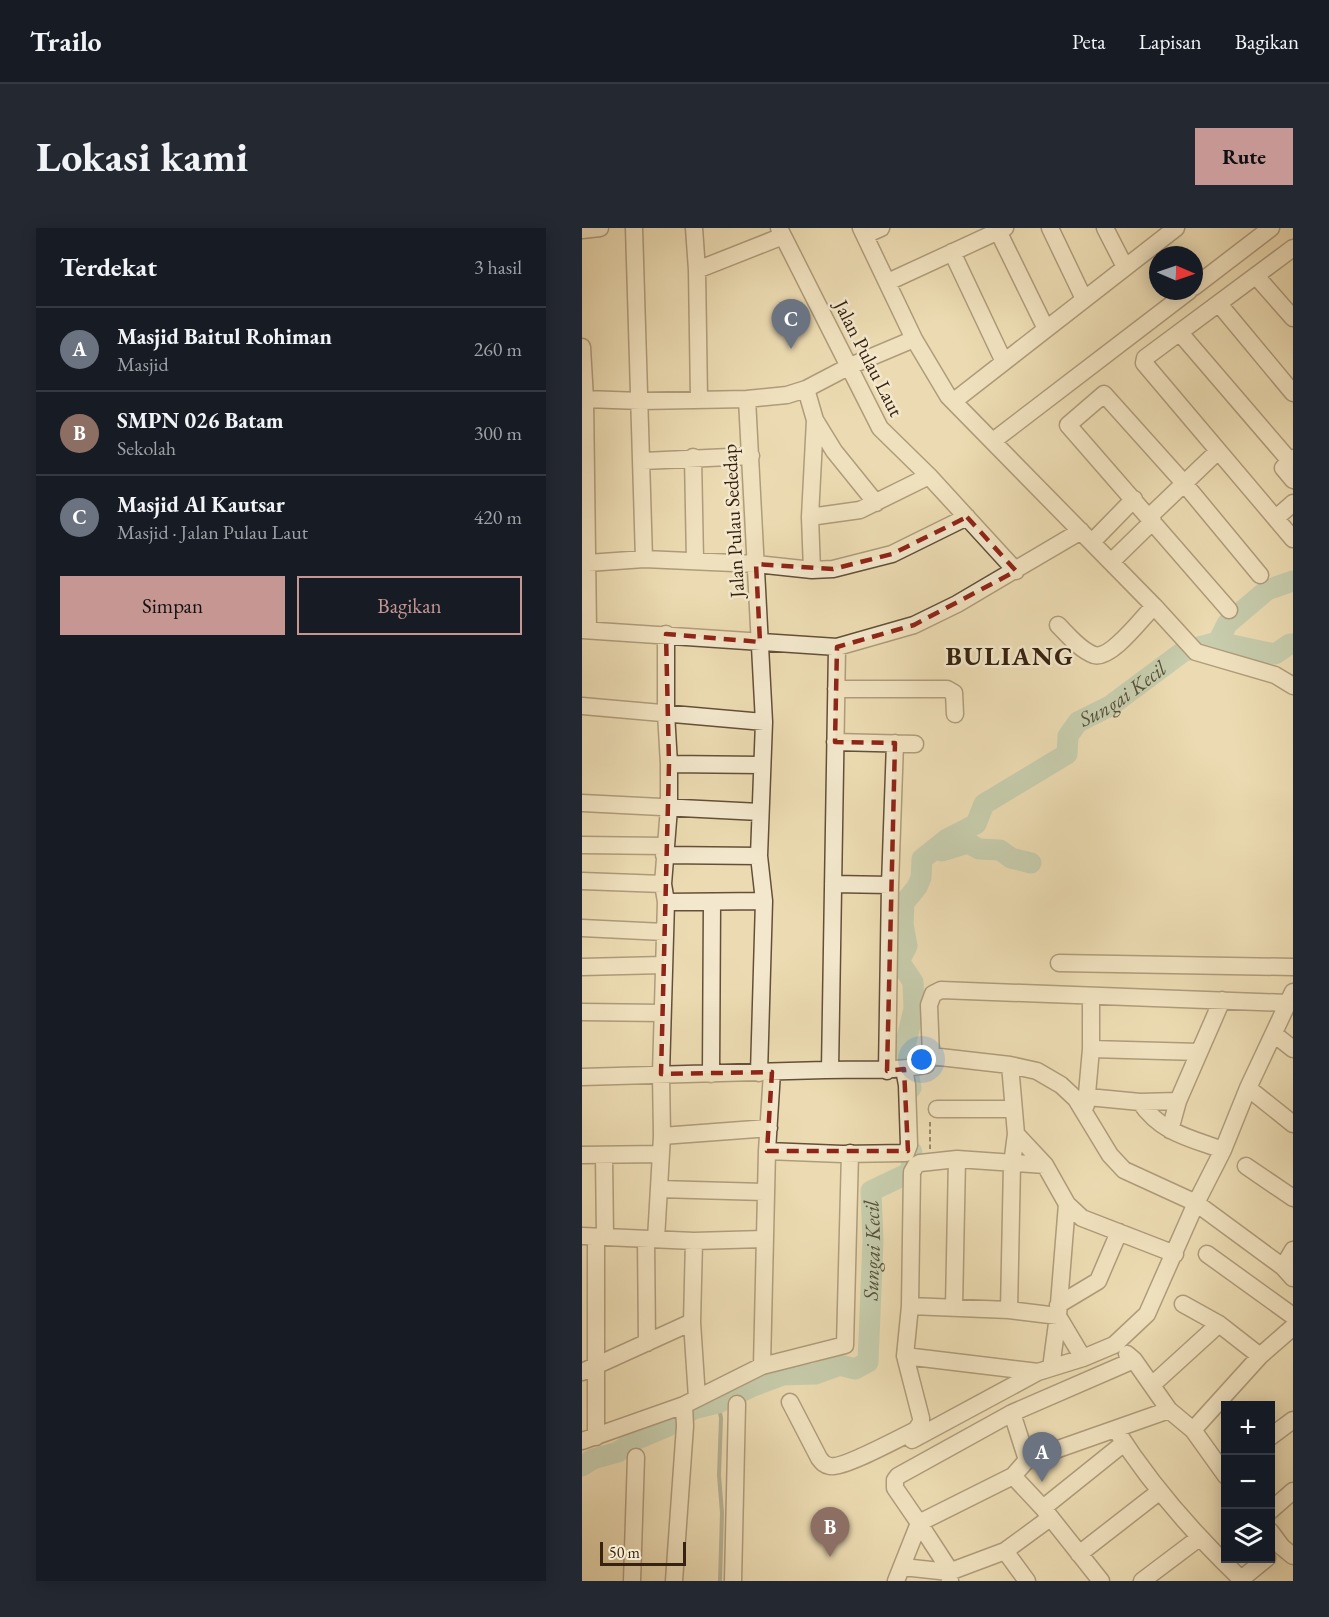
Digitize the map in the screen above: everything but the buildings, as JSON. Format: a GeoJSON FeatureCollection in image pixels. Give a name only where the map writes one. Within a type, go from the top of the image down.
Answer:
{"type":"FeatureCollection","features":[{"type":"Feature","properties":{"kind":"street"},"geometry":{"type":"LineString","coordinates":[[582,230],[600,228]]}},
{"type":"Feature","properties":{"kind":"street"},"geometry":{"type":"LineString","coordinates":[[634,228],[643,461],[644,559]]}},
{"type":"Feature","properties":{"kind":"street"},"geometry":{"type":"LineString","coordinates":[[694,228],[698,270],[699,399]]}},
{"type":"Feature","properties":{"kind":"street"},"geometry":{"type":"LineString","coordinates":[[881,228],[863,232],[914,339],[948,396],[1154,606],[1196,652],[1275,675],[1293,686]]}},
{"type":"Feature","properties":{"kind":"street"},"geometry":{"type":"LineString","coordinates":[[1050,228],[1084,299]]}},
{"type":"Feature","properties":{"kind":"street"},"geometry":{"type":"LineString","coordinates":[[1105,228],[1125,267]]}},
{"type":"Feature","properties":{"kind":"street"},"geometry":{"type":"LineString","coordinates":[[954,401],[1176,228]]}},
{"type":"Feature","properties":{"kind":"street"},"geometry":{"type":"LineString","coordinates":[[1203,280],[1271,228]]}},
{"type":"Feature","properties":{"kind":"street"},"geometry":{"type":"LineString","coordinates":[[888,282],[1002,230],[1046,329]]}},
{"type":"Feature","properties":{"kind":"street"},"geometry":{"type":"LineString","coordinates":[[698,270],[781,232]]}},
{"type":"Feature","properties":{"kind":"street","name":"Jalan Pulau Laut"},"geometry":{"type":"LineString","coordinates":[[781,232],[880,428],[929,476],[1016,571]]}},
{"type":"Feature","properties":{"kind":"street"},"geometry":{"type":"LineString","coordinates":[[1293,248],[1145,358],[1143,363],[1293,539]]}},
{"type":"Feature","properties":{"kind":"street"},"geometry":{"type":"LineString","coordinates":[[952,252],[1004,362]]}},
{"type":"Feature","properties":{"kind":"street"},"geometry":{"type":"LineString","coordinates":[[1256,276],[1293,318]]}},
{"type":"Feature","properties":{"kind":"street"},"geometry":{"type":"LineString","coordinates":[[993,441],[1177,300]]}},
{"type":"Feature","properties":{"kind":"street"},"geometry":{"type":"LineString","coordinates":[[1219,304],[1293,393]]}},
{"type":"Feature","properties":{"kind":"street"},"geometry":{"type":"LineString","coordinates":[[1180,333],[1291,460],[1283,466],[1283,470],[1293,480]]}},
{"type":"Feature","properties":{"kind":"street"},"geometry":{"type":"LineString","coordinates":[[584,410],[641,401],[747,399],[787,395],[806,389],[850,366],[914,339]]}},
{"type":"Feature","properties":{"kind":"street"},"geometry":{"type":"LineString","coordinates":[[582,347],[588,563],[585,630],[837,646],[914,625],[957,604],[1016,571],[1086,537],[1134,499]]}},
{"type":"Feature","properties":{"kind":"street"},"geometry":{"type":"LineString","coordinates":[[806,389],[814,420],[810,517],[812,570]]}},
{"type":"Feature","properties":{"kind":"street"},"geometry":{"type":"LineString","coordinates":[[1230,610],[1068,425],[1104,394],[1183,482],[1260,575]]}},
{"type":"Feature","properties":{"kind":"street","name":"Jalan Pulau Sededap"},"geometry":{"type":"LineString","coordinates":[[747,399],[764,722],[759,856],[764,901],[769,1128],[762,1366]]}},
{"type":"Feature","properties":{"kind":"street"},"geometry":{"type":"LineString","coordinates":[[814,420],[834,451],[876,503]]}},
{"type":"Feature","properties":{"kind":"street"},"geometry":{"type":"LineString","coordinates":[[1111,562],[1183,482],[1218,451]]}},
{"type":"Feature","properties":{"kind":"street"},"geometry":{"type":"LineString","coordinates":[[643,461],[751,456]]}},
{"type":"Feature","properties":{"kind":"street"},"geometry":{"type":"LineString","coordinates":[[693,457],[695,561]]}},
{"type":"Feature","properties":{"kind":"street"},"geometry":{"type":"LineString","coordinates":[[810,517],[854,512],[929,476]]}},
{"type":"Feature","properties":{"kind":"street"},"geometry":{"type":"LineString","coordinates":[[1276,518],[1293,503]]}},
{"type":"Feature","properties":{"kind":"street"},"geometry":{"type":"LineString","coordinates":[[588,563],[644,559],[756,564],[812,570],[833,569],[892,554],[967,517]]}},
{"type":"Feature","properties":{"kind":"street"},"geometry":{"type":"LineString","coordinates":[[1058,625],[1086,651],[1096,656],[1103,655],[1124,638],[1154,606]]}},
{"type":"Feature","properties":{"kind":"street"},"geometry":{"type":"LineString","coordinates":[[647,1343],[651,1239],[659,1189],[662,1136],[662,1013],[666,902],[663,884],[669,808],[666,634]]}},
{"type":"Feature","properties":{"kind":"street"},"geometry":{"type":"LineString","coordinates":[[830,1070],[837,646]]}},
{"type":"Feature","properties":{"kind":"street"},"geometry":{"type":"LineString","coordinates":[[836,689],[948,689],[956,697],[956,714]]}},
{"type":"Feature","properties":{"kind":"street"},"geometry":{"type":"LineString","coordinates":[[582,706],[764,722]]}},
{"type":"Feature","properties":{"kind":"street"},"geometry":{"type":"LineString","coordinates":[[835,742],[915,744]]}},
{"type":"Feature","properties":{"kind":"street"},"geometry":{"type":"LineString","coordinates":[[887,1071],[895,743]]}},
{"type":"Feature","properties":{"kind":"street"},"geometry":{"type":"LineString","coordinates":[[669,764],[761,765]]}},
{"type":"Feature","properties":{"kind":"street"},"geometry":{"type":"LineString","coordinates":[[582,803],[760,812]]}},
{"type":"Feature","properties":{"kind":"street"},"geometry":{"type":"LineString","coordinates":[[582,845],[759,856]]}},
{"type":"Feature","properties":{"kind":"street"},"geometry":{"type":"LineString","coordinates":[[582,881],[663,884]]}},
{"type":"Feature","properties":{"kind":"street"},"geometry":{"type":"LineString","coordinates":[[833,885],[890,885]]}},
{"type":"Feature","properties":{"kind":"street"},"geometry":{"type":"LineString","coordinates":[[666,902],[764,901]]}},
{"type":"Feature","properties":{"kind":"street"},"geometry":{"type":"LineString","coordinates":[[711,1074],[712,902]]}},
{"type":"Feature","properties":{"kind":"street"},"geometry":{"type":"LineString","coordinates":[[582,928],[664,932]]}},
{"type":"Feature","properties":{"kind":"street"},"geometry":{"type":"LineString","coordinates":[[1059,963],[1293,967]]}},
{"type":"Feature","properties":{"kind":"street"},"geometry":{"type":"LineString","coordinates":[[582,967],[663,965]]}},
{"type":"Feature","properties":{"kind":"street"},"geometry":{"type":"LineString","coordinates":[[790,1402],[825,1465],[833,1467],[887,1454],[1045,1370],[1114,1345],[1147,1314],[1291,997],[1221,1000],[936,991],[929,1005],[929,1061]]}},
{"type":"Feature","properties":{"kind":"street"},"geometry":{"type":"LineString","coordinates":[[1091,996],[1091,1049],[1086,1104],[1110,1155],[1124,1170],[1196,1203],[1288,1273],[1293,1250]]}},
{"type":"Feature","properties":{"kind":"street"},"geometry":{"type":"LineString","coordinates":[[1170,1130],[1178,1101],[1221,1000]]}},
{"type":"Feature","properties":{"kind":"street"},"geometry":{"type":"LineString","coordinates":[[582,1012],[662,1013]]}},
{"type":"Feature","properties":{"kind":"street"},"geometry":{"type":"LineString","coordinates":[[1274,1034],[1293,1049]]}},
{"type":"Feature","properties":{"kind":"street"},"geometry":{"type":"LineString","coordinates":[[1091,1049],[1199,1052]]}},
{"type":"Feature","properties":{"kind":"street"},"geometry":{"type":"LineString","coordinates":[[582,1077],[830,1070],[887,1071],[905,1069],[929,1061],[1010,1065],[1037,1071],[1086,1104],[1178,1101]]}},
{"type":"Feature","properties":{"kind":"street"},"geometry":{"type":"LineString","coordinates":[[1009,1310],[1012,1164],[1016,1134],[1010,1065]]}},
{"type":"Feature","properties":{"kind":"street"},"geometry":{"type":"LineString","coordinates":[[767,1150],[903,1154],[908,1151],[909,1145],[905,1069]]}},
{"type":"Feature","properties":{"kind":"street"},"geometry":{"type":"LineString","coordinates":[[1248,1088],[1293,1124]]}},
{"type":"Feature","properties":{"kind":"street"},"geometry":{"type":"LineString","coordinates":[[1140,1102],[1149,1117],[1170,1130],[1223,1150]]}},
{"type":"Feature","properties":{"kind":"street"},"geometry":{"type":"LineString","coordinates":[[937,1109],[1013,1109]]}},
{"type":"Feature","properties":{"kind":"street"},"geometry":{"type":"LineString","coordinates":[[662,1136],[769,1128]]}},
{"type":"Feature","properties":{"kind":"street"},"geometry":{"type":"LineString","coordinates":[[1016,1134],[1045,1165],[1067,1204],[1082,1218],[1175,1254]]}},
{"type":"Feature","properties":{"kind":"street"},"geometry":{"type":"LineString","coordinates":[[604,1156],[594,1237],[588,1369],[589,1439],[688,1410],[762,1366],[844,1345],[850,1153]]}},
{"type":"Feature","properties":{"kind":"street"},"geometry":{"type":"LineString","coordinates":[[582,1155],[660,1154]]}},
{"type":"Feature","properties":{"kind":"street"},"geometry":{"type":"LineString","coordinates":[[954,1307],[957,1159]]}},
{"type":"Feature","properties":{"kind":"street"},"geometry":{"type":"LineString","coordinates":[[855,1460],[916,1430],[921,1418],[905,1356],[910,1306],[911,1177],[916,1165],[957,1159],[1045,1165]]}},
{"type":"Feature","properties":{"kind":"street"},"geometry":{"type":"LineString","coordinates":[[1246,1166],[1293,1198]]}},
{"type":"Feature","properties":{"kind":"street"},"geometry":{"type":"LineString","coordinates":[[659,1189],[766,1192]]}},
{"type":"Feature","properties":{"kind":"street"},"geometry":{"type":"LineString","coordinates":[[1045,1370],[1058,1310],[1067,1204]]}},
{"type":"Feature","properties":{"kind":"street"},"geometry":{"type":"LineString","coordinates":[[910,1306],[1058,1310],[1098,1281],[1119,1232]]}},
{"type":"Feature","properties":{"kind":"street"},"geometry":{"type":"LineString","coordinates":[[594,1237],[694,1241],[764,1239]]}},
{"type":"Feature","properties":{"kind":"street"},"geometry":{"type":"LineString","coordinates":[[674,1581],[688,1410],[694,1241]]}},
{"type":"Feature","properties":{"kind":"street"},"geometry":{"type":"LineString","coordinates":[[1207,1254],[1293,1316]]}},
{"type":"Feature","properties":{"kind":"street"},"geometry":{"type":"LineString","coordinates":[[1183,1304],[1218,1324],[1260,1356]]}},
{"type":"Feature","properties":{"kind":"street"},"geometry":{"type":"LineString","coordinates":[[1058,1310],[1083,1358]]}},
{"type":"Feature","properties":{"kind":"street"},"geometry":{"type":"LineString","coordinates":[[588,1369],[692,1322]]}},
{"type":"Feature","properties":{"kind":"street"},"geometry":{"type":"LineString","coordinates":[[1152,1385],[1218,1324]]}},
{"type":"Feature","properties":{"kind":"street"},"geometry":{"type":"LineString","coordinates":[[1193,1430],[1260,1356],[1293,1327]]}},
{"type":"Feature","properties":{"kind":"street"},"geometry":{"type":"LineString","coordinates":[[1114,1345],[1134,1360],[1169,1410],[1193,1430],[1221,1469]]}},
{"type":"Feature","properties":{"kind":"street"},"geometry":{"type":"LineString","coordinates":[[905,1356],[1045,1370]]}},
{"type":"Feature","properties":{"kind":"street"},"geometry":{"type":"LineString","coordinates":[[949,1577],[947,1566],[895,1488],[895,1480],[898,1476],[1012,1413],[1134,1360]]}},
{"type":"Feature","properties":{"kind":"street"},"geometry":{"type":"LineString","coordinates":[[733,1581],[737,1404]]}},
{"type":"Feature","properties":{"kind":"street"},"geometry":{"type":"LineString","coordinates":[[1120,1437],[1046,1513],[1005,1551],[949,1577],[899,1574],[919,1523],[1013,1476],[1027,1460],[1120,1437],[1169,1410]]}},
{"type":"Feature","properties":{"kind":"street"},"geometry":{"type":"LineString","coordinates":[[1012,1413],[1027,1460]]}},
{"type":"Feature","properties":{"kind":"street"},"geometry":{"type":"LineString","coordinates":[[1275,1433],[1293,1420]]}},
{"type":"Feature","properties":{"kind":"street"},"geometry":{"type":"LineString","coordinates":[[1120,1437],[1199,1538],[1240,1580],[1278,1554]]}},
{"type":"Feature","properties":{"kind":"street"},"geometry":{"type":"LineString","coordinates":[[632,1581],[636,1457]]}},
{"type":"Feature","properties":{"kind":"street"},"geometry":{"type":"LineString","coordinates":[[1013,1476],[1101,1581]]}},
{"type":"Feature","properties":{"kind":"street"},"geometry":{"type":"LineString","coordinates":[[1079,1554],[1160,1491]]}},
{"type":"Feature","properties":{"kind":"street"},"geometry":{"type":"LineString","coordinates":[[1272,1509],[1293,1491]]}},
{"type":"Feature","properties":{"kind":"street"},"geometry":{"type":"LineString","coordinates":[[1142,1581],[1199,1538]]}},
{"type":"Feature","properties":{"kind":"street"},"geometry":{"type":"LineString","coordinates":[[1005,1551],[1027,1581]]}},
{"type":"Feature","properties":{"kind":"path"},"geometry":{"type":"LineString","coordinates":[[931,1161],[930,1116],[937,1109]]}},
{"type":"Feature","properties":{"kind":"highlighted area"},"geometry":{"type":"Polygon","coordinates":[[[967,517],[1016,571],[914,625],[837,647],[835,742],[895,743],[887,1071],[904,1069],[908,1151],[767,1151],[772,1072],[661,1074],[669,764],[666,634],[760,642],[756,564],[833,569],[892,554],[967,517]]]}},
{"type":"Feature","properties":{"kind":"waterway"},"geometry":{"type":"LineString","coordinates":[[1218,642],[1227,624],[1267,590],[1293,581]]}},
{"type":"Feature","properties":{"kind":"waterway","name":"Sungai Kecil"},"geometry":{"type":"LineString","coordinates":[[911,1088],[904,1050],[914,1009],[913,982],[899,961],[907,946],[903,924],[904,903],[921,878],[922,859],[947,839],[976,824],[984,804],[1067,754],[1068,736],[1078,722],[1110,706],[1184,651],[1218,642],[1275,654],[1293,644]]}},
{"type":"Feature","properties":{"kind":"waterway"},"geometry":{"type":"LineString","coordinates":[[942,851],[968,843],[979,849],[1000,850],[1011,858],[1031,863]]}},
{"type":"Feature","properties":{"kind":"waterway","name":"Sungai Kecil"},"geometry":{"type":"LineString","coordinates":[[582,1466],[593,1459],[618,1452],[635,1440],[668,1426],[693,1409],[718,1403],[783,1375],[815,1374],[840,1365],[855,1369],[868,1362],[873,1241],[871,1191],[911,1172],[912,1152]]}},
{"type":"Feature","properties":{"kind":"waterway"},"geometry":{"type":"LineString","coordinates":[[718,1403],[721,1418],[720,1581]]}},
{"type":"Feature","properties":{"kind":"place","name":"Masjid Al Kautsar"},"geometry":{"type":"Point","coordinates":[791,349]}},
{"type":"Feature","properties":{"kind":"place","name":"Masjid Baitul Rohiman"},"geometry":{"type":"Point","coordinates":[1042,1482]}},
{"type":"Feature","properties":{"kind":"place","name":"SMPN 026 Batam"},"geometry":{"type":"Point","coordinates":[830,1557]}},
{"type":"Feature","properties":{"kind":"district","name":"BULIANG"},"geometry":{"type":"Point","coordinates":[1010,656]}}]}
